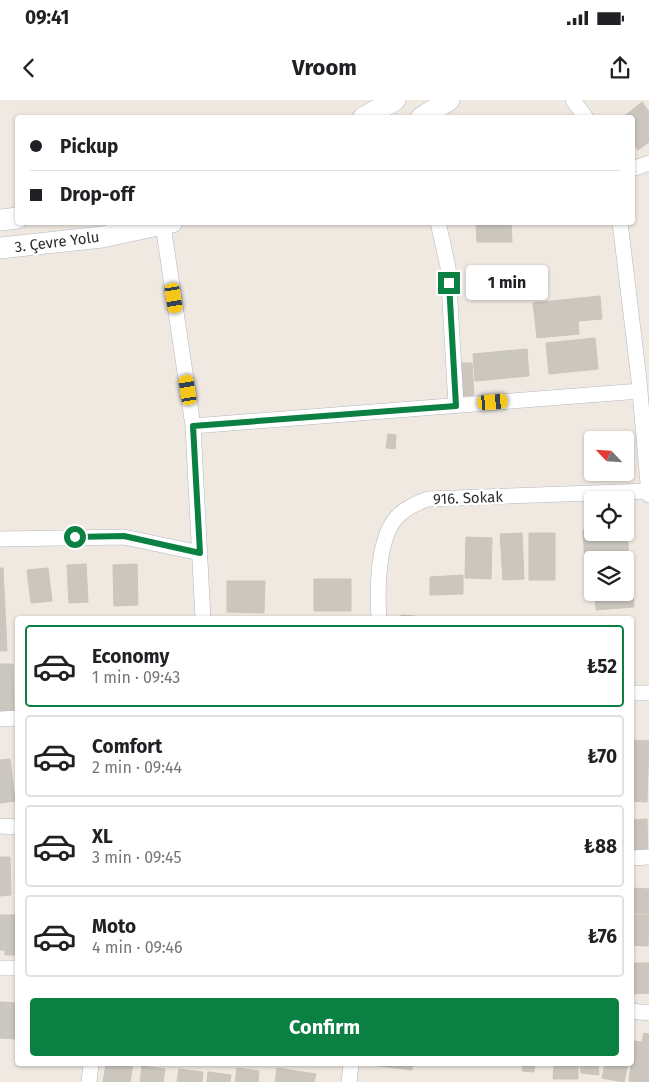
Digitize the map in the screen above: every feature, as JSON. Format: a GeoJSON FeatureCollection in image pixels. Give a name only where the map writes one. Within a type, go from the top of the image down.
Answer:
{"type":"FeatureCollection","features":[{"type":"Feature","properties":{"kind":"main road"},"geometry":{"type":"LineString","coordinates":[[368,115],[395,100]]}},
{"type":"Feature","properties":{"kind":"main road"},"geometry":{"type":"LineString","coordinates":[[425,115],[450,100]]}},
{"type":"Feature","properties":{"kind":"main road","name":"3. Çevre Yolu"},"geometry":{"type":"LineString","coordinates":[[0,220],[15,218]]}},
{"type":"Feature","properties":{"kind":"main road","name":"3. Çevre Yolu"},"geometry":{"type":"LineString","coordinates":[[0,248],[95,238],[162,225]]}},
{"type":"Feature","properties":{"kind":"street"},"geometry":{"type":"LineString","coordinates":[[573,100],[584,115]]}},
{"type":"Feature","properties":{"kind":"street"},"geometry":{"type":"LineString","coordinates":[[635,168],[649,163]]}},
{"type":"Feature","properties":{"kind":"street"},"geometry":{"type":"LineString","coordinates":[[167,225],[193,426],[203,616]]}},
{"type":"Feature","properties":{"kind":"street"},"geometry":{"type":"LineString","coordinates":[[439,225],[448,267],[456,406]]}},
{"type":"Feature","properties":{"kind":"street"},"geometry":{"type":"LineString","coordinates":[[620,225],[643,383],[649,495]]}},
{"type":"Feature","properties":{"kind":"street"},"geometry":{"type":"LineString","coordinates":[[193,426],[456,406],[643,383]]}},
{"type":"Feature","properties":{"kind":"street","name":"916. Sokak"},"geometry":{"type":"LineString","coordinates":[[379,616],[379,579],[386,537],[396,517],[410,505],[428,499],[649,491]]}},
{"type":"Feature","properties":{"kind":"street"},"geometry":{"type":"LineString","coordinates":[[0,539],[124,536],[200,553]]}},
{"type":"Feature","properties":{"kind":"street"},"geometry":{"type":"LineString","coordinates":[[634,693],[649,693]]}},
{"type":"Feature","properties":{"kind":"street"},"geometry":{"type":"LineString","coordinates":[[0,719],[15,718]]}},
{"type":"Feature","properties":{"kind":"street"},"geometry":{"type":"LineString","coordinates":[[0,826],[15,827]]}},
{"type":"Feature","properties":{"kind":"street"},"geometry":{"type":"LineString","coordinates":[[634,858],[649,857]]}},
{"type":"Feature","properties":{"kind":"street"},"geometry":{"type":"LineString","coordinates":[[0,968],[15,968]]}},
{"type":"Feature","properties":{"kind":"street"},"geometry":{"type":"LineString","coordinates":[[634,1011],[649,1013]]}},
{"type":"Feature","properties":{"kind":"street"},"geometry":{"type":"LineString","coordinates":[[89,1082],[91,1066]]}},
{"type":"Feature","properties":{"kind":"street"},"geometry":{"type":"LineString","coordinates":[[349,1082],[351,1066]]}},
{"type":"Feature","properties":{"kind":"building"},"geometry":{"type":"Polygon","coordinates":[[[642,102],[649,112],[649,142],[638,150],[635,146],[635,115],[626,115],[642,102]]]}},
{"type":"Feature","properties":{"kind":"building"},"geometry":{"type":"Polygon","coordinates":[[[476,225],[511,225],[512,242],[477,242],[476,225]]]}},
{"type":"Feature","properties":{"kind":"building"},"geometry":{"type":"Polygon","coordinates":[[[600,296],[602,319],[578,321],[579,334],[537,338],[533,303],[600,296]]]}},
{"type":"Feature","properties":{"kind":"building"},"geometry":{"type":"Polygon","coordinates":[[[595,338],[598,369],[549,374],[546,343],[595,338]]]}},
{"type":"Feature","properties":{"kind":"building"},"geometry":{"type":"Polygon","coordinates":[[[527,349],[529,376],[475,381],[473,354],[527,349]]]}},
{"type":"Feature","properties":{"kind":"building"},"geometry":{"type":"Polygon","coordinates":[[[461,363],[472,363],[474,395],[463,396],[461,363]]]}},
{"type":"Feature","properties":{"kind":"building"},"geometry":{"type":"Polygon","coordinates":[[[388,434],[396,435],[395,449],[386,448],[388,434]]]}},
{"type":"Feature","properties":{"kind":"building"},"geometry":{"type":"Polygon","coordinates":[[[583,530],[584,541],[628,541],[628,551],[584,551],[583,530]]]}},
{"type":"Feature","properties":{"kind":"building"},"geometry":{"type":"Polygon","coordinates":[[[522,533],[524,579],[503,580],[500,534],[522,533]]]}},
{"type":"Feature","properties":{"kind":"building"},"geometry":{"type":"Polygon","coordinates":[[[529,533],[555,533],[555,580],[529,580],[529,533]]]}},
{"type":"Feature","properties":{"kind":"building"},"geometry":{"type":"Polygon","coordinates":[[[466,537],[492,538],[491,579],[465,578],[466,537]]]}},
{"type":"Feature","properties":{"kind":"building"},"geometry":{"type":"Polygon","coordinates":[[[86,564],[88,602],[69,603],[67,565],[86,564]]]}},
{"type":"Feature","properties":{"kind":"building"},"geometry":{"type":"Polygon","coordinates":[[[137,564],[138,605],[114,606],[113,565],[137,564]]]}},
{"type":"Feature","properties":{"kind":"building"},"geometry":{"type":"Polygon","coordinates":[[[0,568],[3,568],[7,651],[0,651],[0,568]]]}},
{"type":"Feature","properties":{"kind":"building"},"geometry":{"type":"Polygon","coordinates":[[[48,568],[52,601],[31,603],[27,570],[48,568]]]}},
{"type":"Feature","properties":{"kind":"building"},"geometry":{"type":"Polygon","coordinates":[[[463,575],[463,594],[430,595],[430,577],[463,575]]]}},
{"type":"Feature","properties":{"kind":"building"},"geometry":{"type":"Polygon","coordinates":[[[314,579],[351,579],[351,611],[314,611],[314,579]]]}},
{"type":"Feature","properties":{"kind":"building"},"geometry":{"type":"Polygon","coordinates":[[[227,581],[265,581],[264,613],[227,612],[227,581]]]}},
{"type":"Feature","properties":{"kind":"building"},"geometry":{"type":"Polygon","coordinates":[[[596,601],[634,601],[634,607],[596,610],[596,601]]]}},
{"type":"Feature","properties":{"kind":"building"},"geometry":{"type":"Polygon","coordinates":[[[0,664],[13,664],[14,713],[0,713],[0,664]]]}},
{"type":"Feature","properties":{"kind":"building"},"geometry":{"type":"Polygon","coordinates":[[[634,740],[649,741],[647,802],[634,801],[634,740]]]}},
{"type":"Feature","properties":{"kind":"building"},"geometry":{"type":"Polygon","coordinates":[[[10,759],[15,801],[0,803],[0,760],[10,759]]]}},
{"type":"Feature","properties":{"kind":"building"},"geometry":{"type":"Polygon","coordinates":[[[647,819],[648,855],[634,856],[634,820],[647,819]]]}},
{"type":"Feature","properties":{"kind":"building"},"geometry":{"type":"Polygon","coordinates":[[[0,857],[10,857],[11,895],[0,896],[0,857]]]}},
{"type":"Feature","properties":{"kind":"building"},"geometry":{"type":"Polygon","coordinates":[[[634,888],[649,889],[649,914],[634,913],[634,888]]]}},
{"type":"Feature","properties":{"kind":"building"},"geometry":{"type":"Polygon","coordinates":[[[0,915],[15,915],[15,955],[5,955],[5,950],[0,950],[0,915]]]}},
{"type":"Feature","properties":{"kind":"building"},"geometry":{"type":"Polygon","coordinates":[[[634,915],[649,915],[648,946],[634,945],[634,915]]]}},
{"type":"Feature","properties":{"kind":"building"},"geometry":{"type":"Polygon","coordinates":[[[634,963],[649,963],[649,993],[634,994],[634,963]]]}},
{"type":"Feature","properties":{"kind":"building"},"geometry":{"type":"Polygon","coordinates":[[[0,1002],[15,1003],[15,1039],[0,1038],[0,1002]]]}},
{"type":"Feature","properties":{"kind":"building"},"geometry":{"type":"Polygon","coordinates":[[[644,1033],[649,1034],[649,1082],[629,1081],[631,1066],[634,1066],[634,1041],[642,1042],[644,1033]]]}},
{"type":"Feature","properties":{"kind":"building"},"geometry":{"type":"Polygon","coordinates":[[[106,1066],[133,1066],[130,1082],[103,1082],[106,1066]]]}},
{"type":"Feature","properties":{"kind":"building"},"geometry":{"type":"Polygon","coordinates":[[[142,1066],[165,1069],[163,1082],[140,1082],[142,1066]]]}},
{"type":"Feature","properties":{"kind":"building"},"geometry":{"type":"Polygon","coordinates":[[[379,1066],[412,1066],[412,1070],[379,1066]]]}},
{"type":"Feature","properties":{"kind":"building"},"geometry":{"type":"Polygon","coordinates":[[[523,1066],[535,1066],[534,1072],[522,1071],[523,1066]]]}},
{"type":"Feature","properties":{"kind":"building"},"geometry":{"type":"Polygon","coordinates":[[[554,1066],[578,1066],[578,1079],[553,1079],[554,1066]]]}},
{"type":"Feature","properties":{"kind":"building"},"geometry":{"type":"Polygon","coordinates":[[[580,1066],[598,1066],[599,1075],[581,1073],[580,1066]]]}},
{"type":"Feature","properties":{"kind":"building"},"geometry":{"type":"Polygon","coordinates":[[[605,1066],[628,1066],[624,1082],[602,1078],[605,1066]]]}},
{"type":"Feature","properties":{"kind":"building"},"geometry":{"type":"Polygon","coordinates":[[[237,1068],[259,1071],[258,1082],[235,1082],[237,1068]]]}},
{"type":"Feature","properties":{"kind":"building"},"geometry":{"type":"Polygon","coordinates":[[[277,1068],[316,1074],[314,1082],[275,1082],[277,1068]]]}},
{"type":"Feature","properties":{"kind":"building"},"geometry":{"type":"Polygon","coordinates":[[[179,1069],[203,1072],[202,1082],[177,1082],[179,1069]]]}},
{"type":"Feature","properties":{"kind":"building"},"geometry":{"type":"Polygon","coordinates":[[[208,1072],[231,1075],[230,1082],[207,1082],[208,1072]]]}},
{"type":"Feature","properties":{"kind":"route"},"geometry":{"type":"LineString","coordinates":[[75,537],[124,536],[200,553],[193,426],[456,406],[449,283]]}}]}
